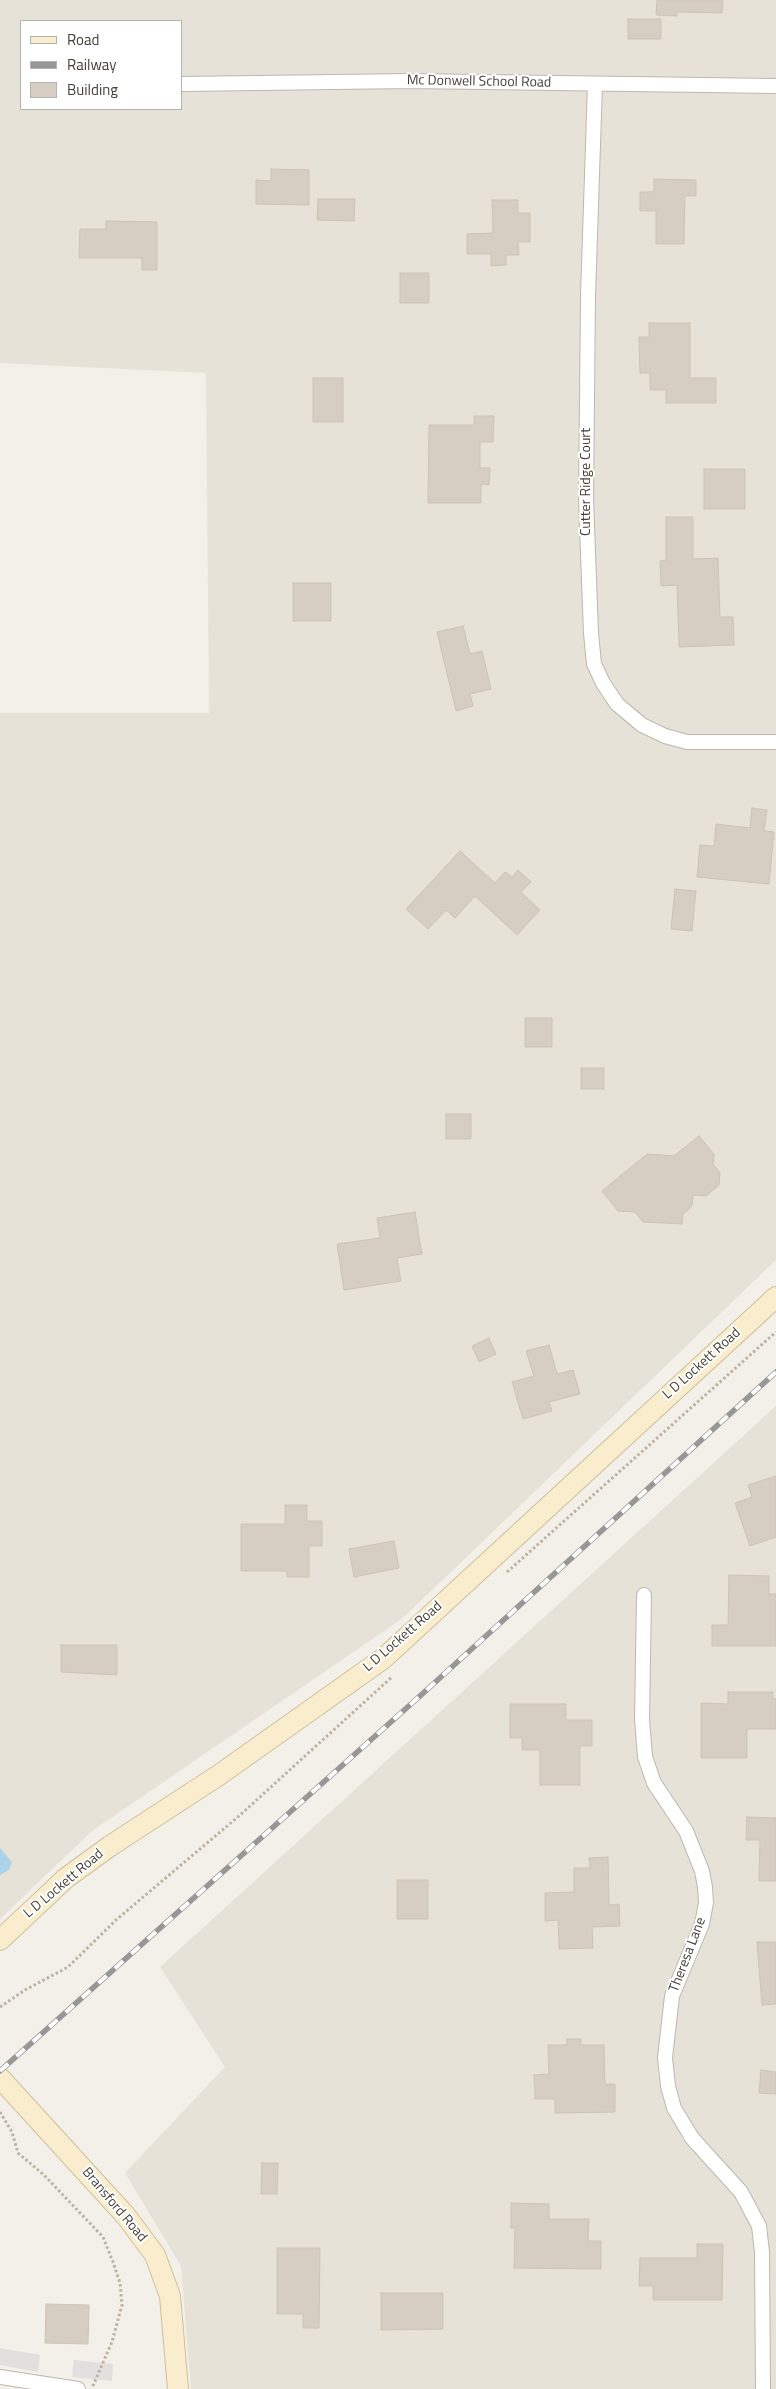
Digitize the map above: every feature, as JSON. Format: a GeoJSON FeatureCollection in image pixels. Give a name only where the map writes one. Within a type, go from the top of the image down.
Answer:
{"type":"FeatureCollection","features":[{"type":"Feature","properties":{"kind":"main road","name":"L D Lockett Road"},"geometry":{"type":"LineString","coordinates":[[0,1940],[66,1878],[110,1846],[219,1775],[384,1658],[776,1297]]}},
{"type":"Feature","properties":{"kind":"main road","name":"Bransford Road"},"geometry":{"type":"LineString","coordinates":[[0,2078],[126,2216],[155,2255],[170,2296],[178,2389]]}},
{"type":"Feature","properties":{"kind":"street","name":"Mc Donwell School Road"},"geometry":{"type":"LineString","coordinates":[[182,84],[411,81],[776,86]]}},
{"type":"Feature","properties":{"kind":"street","name":"Cutter Ridge Court"},"geometry":{"type":"LineString","coordinates":[[595,84],[588,296],[586,499],[590,633],[594,664],[602,683],[617,704],[642,725],[665,736],[687,742],[776,742]]}},
{"type":"Feature","properties":{"kind":"street","name":"Theresa Lane"},"geometry":{"type":"LineString","coordinates":[[644,1595],[642,1719],[645,1757],[654,1783],[686,1831],[702,1871],[706,1903],[702,1924],[672,1996],[665,2058],[668,2086],[674,2108],[692,2138],[741,2192],[759,2226],[762,2252],[763,2389]]}},
{"type":"Feature","properties":{"kind":"street"},"geometry":{"type":"LineString","coordinates":[[0,2377],[78,2389]]}},
{"type":"Feature","properties":{"kind":"path"},"geometry":{"type":"LineString","coordinates":[[0,2112],[12,2132],[18,2153],[44,2174],[103,2237],[120,2283],[122,2305],[112,2342],[92,2389]]}},
{"type":"Feature","properties":{"kind":"shaded area"},"geometry":{"type":"Polygon","coordinates":[[[0,0],[776,0],[776,1260],[403,1618],[92,1831],[0,1919],[0,713],[209,713],[206,373],[0,363],[0,0]]]}},
{"type":"Feature","properties":{"kind":"shaded area"},"geometry":{"type":"Polygon","coordinates":[[[776,1406],[776,2389],[191,2389],[181,2266],[125,2173],[225,2067],[160,1967],[776,1406]]]}},
{"type":"Feature","properties":{"kind":"shaded area"},"geometry":{"type":"Polygon","coordinates":[[[0,2348],[40,2355],[38,2372],[0,2365],[0,2348]]]}},
{"type":"Feature","properties":{"kind":"shaded area"},"geometry":{"type":"Polygon","coordinates":[[[74,2360],[113,2364],[112,2381],[72,2377],[74,2360]]]}},
{"type":"Feature","properties":{"kind":"water"},"geometry":{"type":"Polygon","coordinates":[[[0,1848],[12,1862],[9,1870],[0,1875],[0,1848]]]}},
{"type":"Feature","properties":{"kind":"building"},"geometry":{"type":"Polygon","coordinates":[[[657,0],[723,0],[722,13],[677,12],[677,16],[656,15],[657,0]]]}},
{"type":"Feature","properties":{"kind":"building"},"geometry":{"type":"Polygon","coordinates":[[[628,19],[661,19],[661,39],[628,39],[628,19]]]}},
{"type":"Feature","properties":{"kind":"building"},"geometry":{"type":"Polygon","coordinates":[[[271,169],[309,170],[309,205],[256,204],[256,180],[271,181],[271,169]]]}},
{"type":"Feature","properties":{"kind":"building"},"geometry":{"type":"Polygon","coordinates":[[[654,179],[696,180],[696,196],[685,196],[684,244],[656,244],[656,211],[640,211],[640,192],[654,192],[654,179]]]}},
{"type":"Feature","properties":{"kind":"building"},"geometry":{"type":"Polygon","coordinates":[[[318,199],[355,199],[354,221],[317,220],[318,199]]]}},
{"type":"Feature","properties":{"kind":"building"},"geometry":{"type":"Polygon","coordinates":[[[492,200],[518,200],[518,213],[530,213],[530,242],[518,242],[519,255],[506,255],[506,265],[491,266],[491,254],[467,254],[467,234],[493,233],[492,200]]]}},
{"type":"Feature","properties":{"kind":"building"},"geometry":{"type":"Polygon","coordinates":[[[106,221],[157,222],[157,270],[142,270],[142,258],[79,258],[80,229],[106,229],[106,221]]]}},
{"type":"Feature","properties":{"kind":"building"},"geometry":{"type":"Polygon","coordinates":[[[400,273],[429,273],[429,303],[400,303],[400,273]]]}},
{"type":"Feature","properties":{"kind":"building"},"geometry":{"type":"Polygon","coordinates":[[[649,323],[690,323],[690,378],[716,378],[716,403],[666,403],[666,390],[650,390],[650,373],[640,373],[639,337],[649,337],[649,323]]]}},
{"type":"Feature","properties":{"kind":"building"},"geometry":{"type":"Polygon","coordinates":[[[313,378],[343,378],[343,422],[313,422],[313,378]]]}},
{"type":"Feature","properties":{"kind":"building"},"geometry":{"type":"Polygon","coordinates":[[[474,416],[494,416],[493,442],[480,442],[480,468],[490,468],[489,485],[481,484],[481,503],[428,503],[429,425],[474,425],[474,416]]]}},
{"type":"Feature","properties":{"kind":"building"},"geometry":{"type":"Polygon","coordinates":[[[704,469],[745,469],[745,509],[704,509],[704,469]]]}},
{"type":"Feature","properties":{"kind":"building"},"geometry":{"type":"Polygon","coordinates":[[[666,517],[693,517],[693,559],[718,558],[720,617],[733,617],[734,645],[679,647],[677,585],[661,586],[660,561],[666,560],[666,517]]]}},
{"type":"Feature","properties":{"kind":"building"},"geometry":{"type":"Polygon","coordinates":[[[293,583],[331,583],[331,621],[293,621],[293,583]]]}},
{"type":"Feature","properties":{"kind":"building"},"geometry":{"type":"Polygon","coordinates":[[[463,626],[470,654],[482,651],[491,689],[470,694],[473,706],[456,711],[437,632],[463,626]]]}},
{"type":"Feature","properties":{"kind":"building"},"geometry":{"type":"Polygon","coordinates":[[[752,808],[767,810],[764,831],[774,832],[769,884],[697,877],[700,845],[714,846],[716,824],[750,828],[752,808]]]}},
{"type":"Feature","properties":{"kind":"building"},"geometry":{"type":"Polygon","coordinates":[[[460,851],[495,883],[505,872],[512,877],[518,870],[531,882],[521,892],[540,910],[517,935],[475,896],[455,918],[446,910],[428,929],[406,909],[460,851]]]}},
{"type":"Feature","properties":{"kind":"building"},"geometry":{"type":"Polygon","coordinates":[[[675,889],[696,891],[692,931],[671,929],[675,889]]]}},
{"type":"Feature","properties":{"kind":"building"},"geometry":{"type":"Polygon","coordinates":[[[525,1018],[552,1018],[552,1047],[525,1047],[525,1018]]]}},
{"type":"Feature","properties":{"kind":"building"},"geometry":{"type":"Polygon","coordinates":[[[581,1068],[604,1068],[604,1089],[581,1089],[581,1068]]]}},
{"type":"Feature","properties":{"kind":"building"},"geometry":{"type":"Polygon","coordinates":[[[446,1114],[471,1114],[471,1139],[446,1139],[446,1114]]]}},
{"type":"Feature","properties":{"kind":"building"},"geometry":{"type":"Polygon","coordinates":[[[699,1136],[714,1154],[713,1164],[720,1173],[719,1185],[706,1196],[693,1195],[692,1206],[683,1214],[682,1224],[643,1222],[635,1212],[618,1211],[602,1191],[647,1154],[674,1156],[699,1136]]]}},
{"type":"Feature","properties":{"kind":"building"},"geometry":{"type":"Polygon","coordinates":[[[415,1212],[422,1254],[397,1258],[401,1281],[344,1290],[337,1244],[380,1238],[377,1218],[415,1212]]]}},
{"type":"Feature","properties":{"kind":"building"},"geometry":{"type":"Polygon","coordinates":[[[489,1338],[496,1354],[479,1362],[472,1346],[489,1338]]]}},
{"type":"Feature","properties":{"kind":"building"},"geometry":{"type":"Polygon","coordinates":[[[549,1345],[557,1374],[573,1370],[580,1394],[549,1402],[552,1411],[523,1419],[512,1382],[534,1376],[526,1351],[549,1345]]]}},
{"type":"Feature","properties":{"kind":"building"},"geometry":{"type":"Polygon","coordinates":[[[776,1476],[776,1537],[750,1546],[735,1503],[752,1497],[748,1485],[776,1476]]]}},
{"type":"Feature","properties":{"kind":"building"},"geometry":{"type":"Polygon","coordinates":[[[285,1505],[307,1505],[307,1521],[322,1521],[322,1546],[309,1546],[309,1577],[287,1577],[287,1571],[241,1571],[241,1524],[285,1524],[285,1505]]]}},
{"type":"Feature","properties":{"kind":"building"},"geometry":{"type":"Polygon","coordinates":[[[394,1541],[399,1568],[354,1577],[349,1549],[394,1541]]]}},
{"type":"Feature","properties":{"kind":"building"},"geometry":{"type":"Polygon","coordinates":[[[729,1575],[769,1576],[769,1594],[776,1594],[776,1646],[712,1646],[712,1625],[728,1625],[729,1575]]]}},
{"type":"Feature","properties":{"kind":"building"},"geometry":{"type":"Polygon","coordinates":[[[61,1645],[117,1645],[117,1675],[61,1672],[61,1645]]]}},
{"type":"Feature","properties":{"kind":"building"},"geometry":{"type":"Polygon","coordinates":[[[728,1692],[773,1692],[773,1699],[776,1699],[776,1729],[747,1729],[747,1758],[701,1758],[701,1703],[728,1704],[728,1692]]]}},
{"type":"Feature","properties":{"kind":"building"},"geometry":{"type":"Polygon","coordinates":[[[510,1704],[566,1704],[566,1720],[592,1720],[592,1746],[580,1746],[580,1785],[540,1785],[540,1750],[522,1750],[522,1738],[510,1738],[510,1704]]]}},
{"type":"Feature","properties":{"kind":"building"},"geometry":{"type":"Polygon","coordinates":[[[747,1817],[776,1818],[776,1881],[759,1881],[760,1840],[746,1840],[747,1817]]]}},
{"type":"Feature","properties":{"kind":"building"},"geometry":{"type":"Polygon","coordinates":[[[608,1857],[609,1905],[619,1904],[620,1926],[592,1927],[593,1948],[559,1949],[558,1920],[545,1921],[545,1893],[574,1892],[574,1868],[590,1868],[589,1858],[608,1857]]]}},
{"type":"Feature","properties":{"kind":"building"},"geometry":{"type":"Polygon","coordinates":[[[397,1880],[428,1880],[428,1919],[397,1919],[397,1880]]]}},
{"type":"Feature","properties":{"kind":"building"},"geometry":{"type":"Polygon","coordinates":[[[757,1942],[776,1942],[776,2004],[762,2005],[757,1942]]]}},
{"type":"Feature","properties":{"kind":"building"},"geometry":{"type":"Polygon","coordinates":[[[567,2039],[581,2039],[581,2045],[604,2045],[605,2084],[615,2084],[615,2112],[555,2113],[555,2099],[535,2099],[534,2075],[549,2074],[548,2045],[567,2045],[567,2039]]]}},
{"type":"Feature","properties":{"kind":"building"},"geometry":{"type":"Polygon","coordinates":[[[761,2070],[776,2072],[776,2094],[759,2093],[761,2070]]]}},
{"type":"Feature","properties":{"kind":"building"},"geometry":{"type":"Polygon","coordinates":[[[262,2163],[278,2163],[277,2194],[261,2194],[262,2163]]]}},
{"type":"Feature","properties":{"kind":"building"},"geometry":{"type":"Polygon","coordinates":[[[511,2203],[549,2204],[549,2219],[589,2219],[588,2241],[601,2241],[601,2269],[514,2268],[515,2228],[511,2228],[511,2203]]]}},
{"type":"Feature","properties":{"kind":"building"},"geometry":{"type":"Polygon","coordinates":[[[697,2244],[723,2244],[722,2300],[653,2300],[653,2286],[639,2286],[640,2258],[697,2258],[697,2244]]]}},
{"type":"Feature","properties":{"kind":"building"},"geometry":{"type":"Polygon","coordinates":[[[277,2248],[320,2248],[319,2328],[303,2328],[303,2314],[277,2314],[277,2248]]]}},
{"type":"Feature","properties":{"kind":"building"},"geometry":{"type":"Polygon","coordinates":[[[381,2293],[443,2293],[443,2329],[381,2330],[381,2293]]]}},
{"type":"Feature","properties":{"kind":"building"},"geometry":{"type":"Polygon","coordinates":[[[46,2304],[89,2305],[88,2344],[45,2343],[46,2304]]]}},
{"type":"Feature","properties":{"kind":"railway"},"geometry":{"type":"LineString","coordinates":[[0,2071],[420,1696],[776,1372]]}}]}
